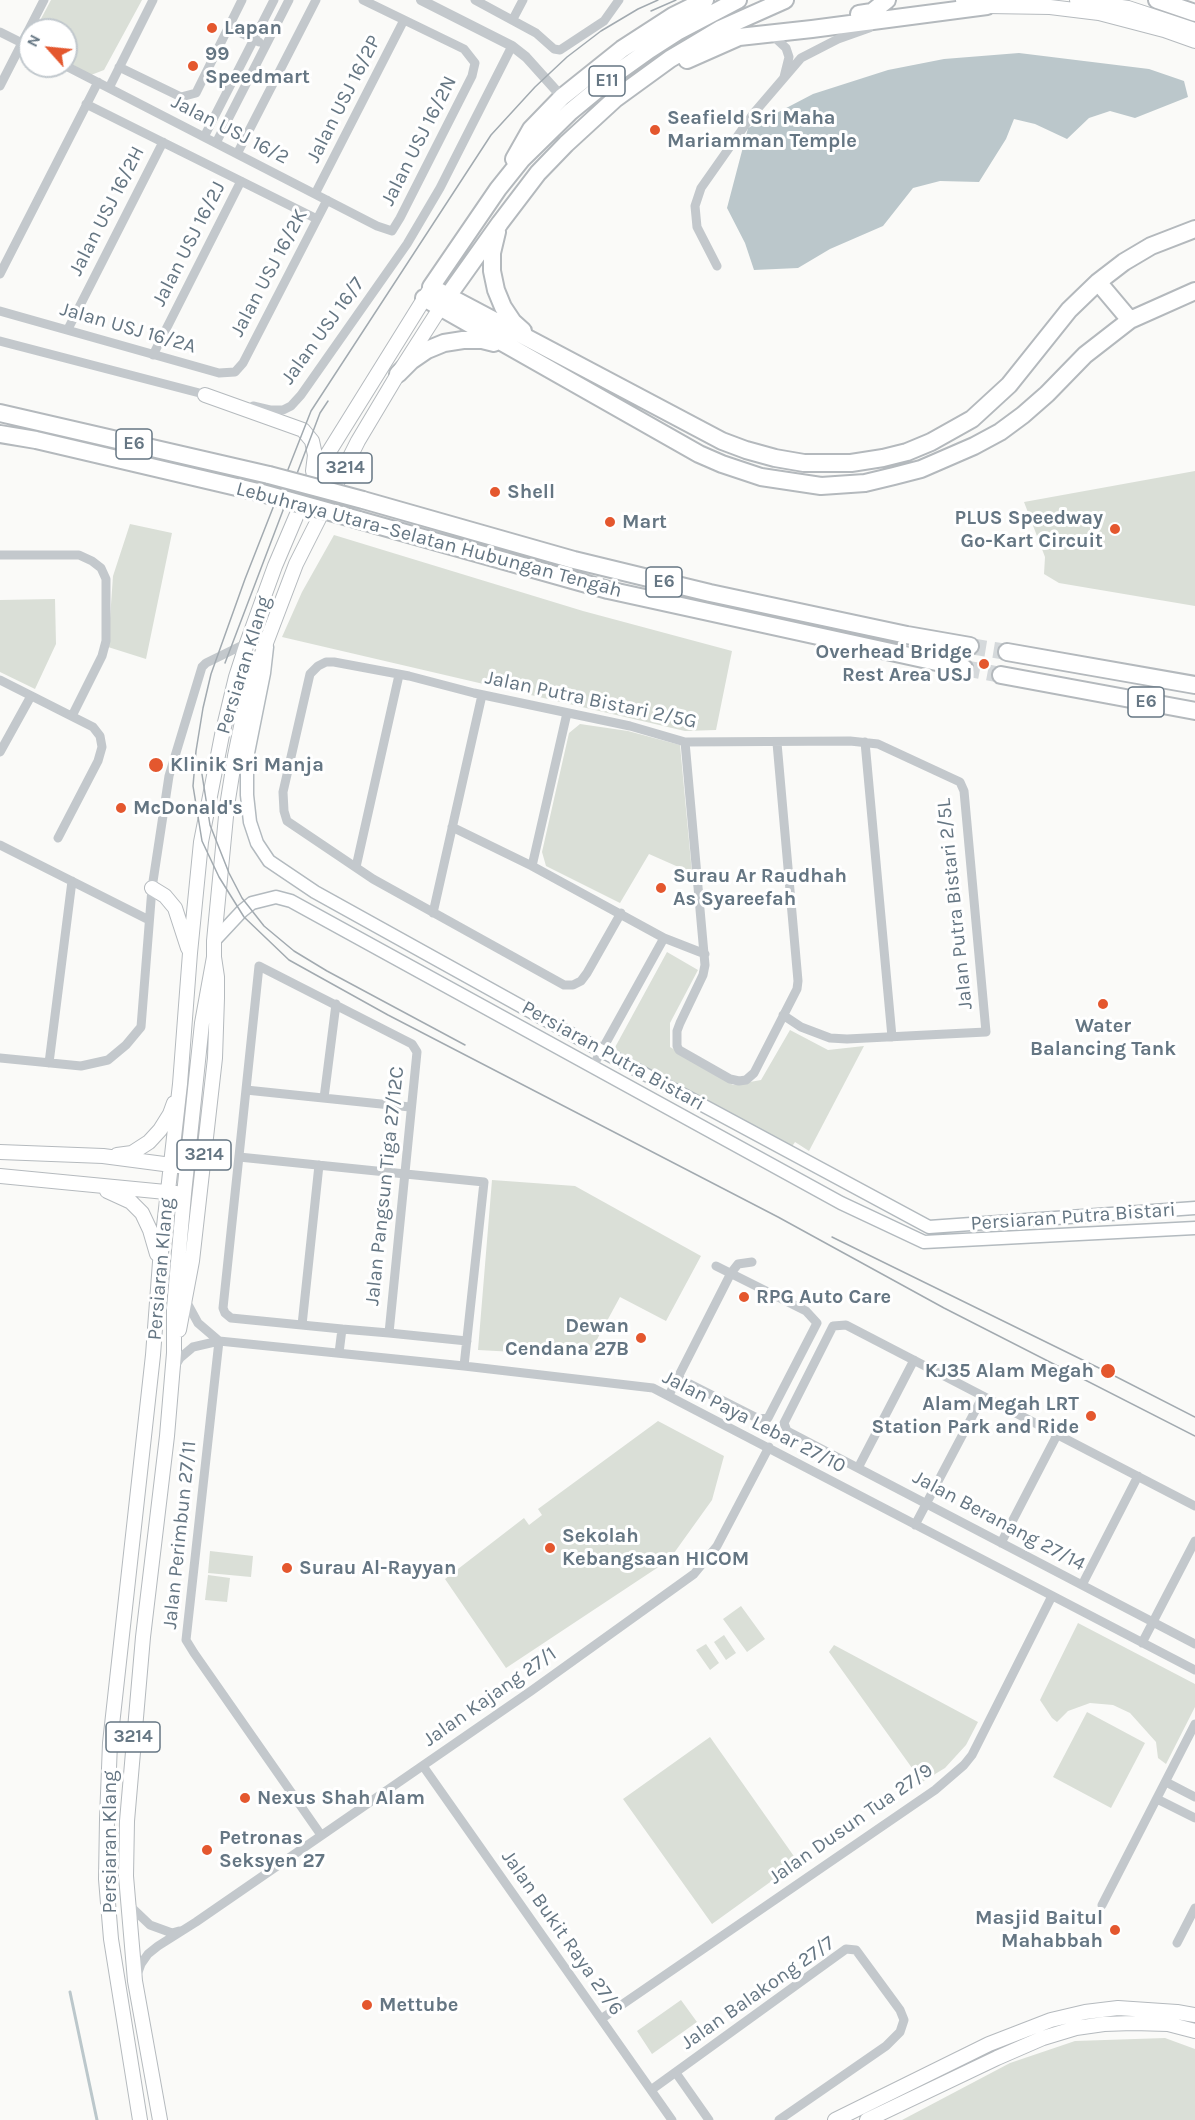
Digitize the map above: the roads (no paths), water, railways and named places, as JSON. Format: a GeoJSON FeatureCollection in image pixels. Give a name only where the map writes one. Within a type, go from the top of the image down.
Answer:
{"type":"FeatureCollection","features":[{"type":"Feature","properties":{"kind":"highway"},"geometry":{"type":"LineString","coordinates":[[498,189],[531,129],[562,97],[622,49],[674,16],[705,0]]}},
{"type":"Feature","properties":{"kind":"highway","name":"E11"},"geometry":{"type":"LineString","coordinates":[[427,292],[498,189],[541,139],[621,70],[677,32],[738,0]]}},
{"type":"Feature","properties":{"kind":"highway","name":"E11"},"geometry":{"type":"LineString","coordinates":[[444,302],[538,173],[561,148],[615,99],[669,59],[720,29],[785,0]]}},
{"type":"Feature","properties":{"kind":"highway"},"geometry":{"type":"LineString","coordinates":[[615,99],[694,56],[727,41],[873,12],[887,0]]}},
{"type":"Feature","properties":{"kind":"highway"},"geometry":{"type":"LineString","coordinates":[[1156,0],[1195,14]]}},
{"type":"Feature","properties":{"kind":"highway"},"geometry":{"type":"LineString","coordinates":[[778,31],[812,29],[987,6]]}},
{"type":"Feature","properties":{"kind":"highway"},"geometry":{"type":"LineString","coordinates":[[500,223],[492,253],[492,271],[496,290],[513,322],[537,344]]}},
{"type":"Feature","properties":{"kind":"highway"},"geometry":{"type":"LineString","coordinates":[[444,302],[537,344],[667,412],[746,450],[804,463],[851,464],[907,452],[931,442],[972,419],[1009,385],[1070,310],[1098,282],[1124,262],[1151,246],[1195,229]]}},
{"type":"Feature","properties":{"kind":"highway"},"geometry":{"type":"LineString","coordinates":[[1098,282],[1130,320]]}},
{"type":"Feature","properties":{"kind":"highway"},"geometry":{"type":"LineString","coordinates":[[398,374],[427,350],[444,343],[482,340],[500,344],[672,440],[722,464],[781,481],[841,486],[865,483],[921,468],[974,446],[1023,415],[1085,355],[1130,320],[1195,291]]}},
{"type":"Feature","properties":{"kind":"highway"},"geometry":{"type":"LineString","coordinates":[[427,292],[517,352]]}},
{"type":"Feature","properties":{"kind":"highway","name":"Lebuhraya Utara–Selatan Hubungan Tengah"},"geometry":{"type":"LineString","coordinates":[[0,413],[269,475],[574,560],[710,593],[907,635],[970,646]]}},
{"type":"Feature","properties":{"kind":"highway","name":"Lebuhraya Utara–Selatan Hubungan Tengah"},"geometry":{"type":"LineString","coordinates":[[0,434],[36,440],[262,493],[608,590],[964,668]]}},
{"type":"Feature","properties":{"kind":"highway","name":"E6"},"geometry":{"type":"LineString","coordinates":[[1007,652],[1195,685]]}},
{"type":"Feature","properties":{"kind":"highway","name":"E6"},"geometry":{"type":"LineString","coordinates":[[1001,675],[1195,711]]}},
{"type":"Feature","properties":{"kind":"main road"},"geometry":{"type":"LineString","coordinates":[[963,0],[987,6],[1050,8],[1099,14],[1164,30],[1195,41]]}},
{"type":"Feature","properties":{"kind":"main road"},"geometry":{"type":"LineString","coordinates":[[1077,0],[1128,8],[1195,30]]}},
{"type":"Feature","properties":{"kind":"main road","name":"Persiaran Klang"},"geometry":{"type":"LineString","coordinates":[[140,2120],[111,1939],[106,1879],[106,1819],[110,1743],[146,1430],[201,842],[222,735],[247,643],[275,566],[312,479],[427,292]]}},
{"type":"Feature","properties":{"kind":"main road","name":"Persiaran Klang"},"geometry":{"type":"LineString","coordinates":[[174,1353],[192,1261],[215,1058],[217,977],[214,941],[227,806],[247,702],[268,637],[296,564],[358,441],[444,302]]}},
{"type":"Feature","properties":{"kind":"main road"},"geometry":{"type":"LineString","coordinates":[[205,395],[303,430],[312,441],[315,455],[312,479]]}},
{"type":"Feature","properties":{"kind":"main road","name":"Persiaran Putra Bistari"},"geometry":{"type":"LineString","coordinates":[[268,637],[264,673],[247,758],[250,822],[257,843],[269,861],[315,892],[600,1050],[929,1227],[1195,1208]]}},
{"type":"Feature","properties":{"kind":"main road"},"geometry":{"type":"LineString","coordinates":[[152,888],[165,896],[175,908],[190,953]]}},
{"type":"Feature","properties":{"kind":"main road","name":"Persiaran Putra Bistari"},"geometry":{"type":"LineString","coordinates":[[214,941],[252,903],[276,897],[291,901],[841,1203],[924,1242],[1195,1228]]}},
{"type":"Feature","properties":{"kind":"main road","name":"Persiaran Klang"},"geometry":{"type":"LineString","coordinates":[[160,2120],[135,1981],[126,1876],[127,1821],[130,1770],[173,1368],[174,1308],[184,1194],[202,1023],[214,957]]}},
{"type":"Feature","properties":{"kind":"main road"},"geometry":{"type":"LineString","coordinates":[[103,1156],[132,1153],[149,1142],[170,1114],[180,1084]]}},
{"type":"Feature","properties":{"kind":"main road","name":"3214"},"geometry":{"type":"LineString","coordinates":[[0,1152],[103,1156],[187,1168]]}},
{"type":"Feature","properties":{"kind":"main road","name":"3214"},"geometry":{"type":"LineString","coordinates":[[0,1176],[184,1194]]}},
{"type":"Feature","properties":{"kind":"main road"},"geometry":{"type":"LineString","coordinates":[[99,1187],[131,1202],[142,1213],[160,1262]]}},
{"type":"Feature","properties":{"kind":"main road"},"geometry":{"type":"LineString","coordinates":[[835,2120],[988,2044],[1051,2020],[1085,2012],[1118,2008],[1195,2015]]}},
{"type":"Feature","properties":{"kind":"main road"},"geometry":{"type":"LineString","coordinates":[[867,2120],[1043,2038],[1076,2028],[1133,2023],[1168,2024],[1195,2031]]}},
{"type":"Feature","properties":{"kind":"street"},"geometry":{"type":"LineString","coordinates":[[37,18],[44,0]]}},
{"type":"Feature","properties":{"kind":"street"},"geometry":{"type":"LineString","coordinates":[[109,88],[153,0]]}},
{"type":"Feature","properties":{"kind":"street"},"geometry":{"type":"LineString","coordinates":[[119,67],[181,96],[196,93],[242,0]]}},
{"type":"Feature","properties":{"kind":"street"},"geometry":{"type":"LineString","coordinates":[[204,137],[274,0]]}},
{"type":"Feature","properties":{"kind":"street"},"geometry":{"type":"LineString","coordinates":[[216,143],[289,0]]}},
{"type":"Feature","properties":{"kind":"street"},"geometry":{"type":"LineString","coordinates":[[237,154],[316,0]]}},
{"type":"Feature","properties":{"kind":"street"},"geometry":{"type":"LineString","coordinates":[[363,0],[404,20]]}},
{"type":"Feature","properties":{"kind":"street"},"geometry":{"type":"LineString","coordinates":[[421,0],[512,46],[526,57],[562,97]]}},
{"type":"Feature","properties":{"kind":"street"},"geometry":{"type":"LineString","coordinates":[[475,0],[513,19],[536,33],[554,49],[560,50],[604,21],[619,0]]}},
{"type":"Feature","properties":{"kind":"street"},"geometry":{"type":"LineString","coordinates":[[513,19],[523,0]]}},
{"type":"Feature","properties":{"kind":"street"},"geometry":{"type":"LineString","coordinates":[[717,266],[697,227],[695,206],[701,188],[753,114],[801,58],[838,39],[899,17]]}},
{"type":"Feature","properties":{"kind":"street","name":"Jalan USJ 16/2N"},"geometry":{"type":"LineString","coordinates":[[377,226],[392,231],[400,218],[472,76],[475,63],[468,53],[404,20]]}},
{"type":"Feature","properties":{"kind":"street","name":"Jalan USJ 16/2P"},"geometry":{"type":"LineString","coordinates":[[315,194],[404,20]]}},
{"type":"Feature","properties":{"kind":"street"},"geometry":{"type":"LineString","coordinates":[[229,27],[266,46]]}},
{"type":"Feature","properties":{"kind":"street"},"geometry":{"type":"LineString","coordinates":[[778,31],[789,57],[783,79]]}},
{"type":"Feature","properties":{"kind":"street"},"geometry":{"type":"LineString","coordinates":[[0,32],[18,41]]}},
{"type":"Feature","properties":{"kind":"street","name":"Jalan USJ 16/7"},"geometry":{"type":"LineString","coordinates":[[0,341],[270,411],[283,410],[291,406],[407,244],[440,188],[512,46]]}},
{"type":"Feature","properties":{"kind":"street"},"geometry":{"type":"LineString","coordinates":[[0,86],[18,58]]}},
{"type":"Feature","properties":{"kind":"street","name":"Jalan USJ 16/2"},"geometry":{"type":"LineString","coordinates":[[78,72],[377,226]]}},
{"type":"Feature","properties":{"kind":"street"},"geometry":{"type":"LineString","coordinates":[[0,274],[98,82]]}},
{"type":"Feature","properties":{"kind":"street","name":"Jalan USJ 16/2"},"geometry":{"type":"LineString","coordinates":[[86,104],[317,219]]}},
{"type":"Feature","properties":{"kind":"street","name":"Jalan USJ 16/2H"},"geometry":{"type":"LineString","coordinates":[[68,329],[163,142]]}},
{"type":"Feature","properties":{"kind":"street","name":"Jalan USJ 16/2J"},"geometry":{"type":"LineString","coordinates":[[153,355],[241,181]]}},
{"type":"Feature","properties":{"kind":"street","name":"Jalan USJ 16/2K"},"geometry":{"type":"LineString","coordinates":[[243,363],[327,200]]}},
{"type":"Feature","properties":{"kind":"street","name":"Jalan USJ 16/2A"},"geometry":{"type":"LineString","coordinates":[[0,311],[219,373],[235,372],[243,363]]}},
{"type":"Feature","properties":{"kind":"street"},"geometry":{"type":"LineString","coordinates":[[0,555],[79,555],[101,568],[106,579],[106,641],[102,656],[72,716]]}},
{"type":"Feature","properties":{"kind":"street"},"geometry":{"type":"LineString","coordinates":[[0,1058],[81,1066],[108,1060],[126,1045],[141,1027],[152,888],[169,776],[199,673],[206,663],[247,643]]}},
{"type":"Feature","properties":{"kind":"street","name":"Jalan Putra Bistari 2/5G"},"geometry":{"type":"LineString","coordinates":[[621,913],[587,973],[573,985],[564,985],[433,914],[287,821],[283,792],[310,674],[326,662],[399,675],[639,728],[685,742],[850,741],[878,744],[951,777]]}},
{"type":"Feature","properties":{"kind":"street"},"geometry":{"type":"LineString","coordinates":[[356,867],[399,675]]}},
{"type":"Feature","properties":{"kind":"street"},"geometry":{"type":"LineString","coordinates":[[0,680],[93,727],[100,736],[102,747],[98,761],[58,838]]}},
{"type":"Feature","properties":{"kind":"street"},"geometry":{"type":"LineString","coordinates":[[433,914],[482,695]]}},
{"type":"Feature","properties":{"kind":"street"},"geometry":{"type":"LineString","coordinates":[[0,752],[31,696]]}},
{"type":"Feature","properties":{"kind":"street"},"geometry":{"type":"LineString","coordinates":[[532,866],[567,713]]}},
{"type":"Feature","properties":{"kind":"street"},"geometry":{"type":"LineString","coordinates":[[685,742],[705,954],[703,975],[677,1031],[676,1046],[679,1050],[730,1079],[747,1080],[754,1073],[797,989],[798,981],[777,742]]}},
{"type":"Feature","properties":{"kind":"street"},"geometry":{"type":"LineString","coordinates":[[783,1015],[801,1027],[830,1038],[892,1037],[865,742]]}},
{"type":"Feature","properties":{"kind":"street","name":"Jalan Putra Bistari 2/5L"},"geometry":{"type":"LineString","coordinates":[[892,1037],[986,1032],[964,791],[960,782],[951,777]]}},
{"type":"Feature","properties":{"kind":"street"},"geometry":{"type":"LineString","coordinates":[[452,827],[532,866],[664,938],[705,954]]}},
{"type":"Feature","properties":{"kind":"street"},"geometry":{"type":"LineString","coordinates":[[0,845],[149,920]]}},
{"type":"Feature","properties":{"kind":"street"},"geometry":{"type":"LineString","coordinates":[[49,1063],[72,881]]}},
{"type":"Feature","properties":{"kind":"street"},"geometry":{"type":"LineString","coordinates":[[593,1066],[664,938]]}},
{"type":"Feature","properties":{"kind":"street"},"geometry":{"type":"LineString","coordinates":[[324,1098],[336,1004],[259,966],[223,1308],[225,1313],[231,1318],[467,1341]]}},
{"type":"Feature","properties":{"kind":"street","name":"Jalan Pangsun Tiga 27/12C"},"geometry":{"type":"LineString","coordinates":[[336,1004],[412,1044],[417,1052],[389,1333]]}},
{"type":"Feature","properties":{"kind":"street"},"geometry":{"type":"LineString","coordinates":[[246,1090],[410,1107]]}},
{"type":"Feature","properties":{"kind":"street"},"geometry":{"type":"LineString","coordinates":[[239,1156],[484,1182],[464,1366]]}},
{"type":"Feature","properties":{"kind":"street"},"geometry":{"type":"LineString","coordinates":[[302,1325],[319,1165]]}},
{"type":"Feature","properties":{"kind":"street"},"geometry":{"type":"LineString","coordinates":[[669,1395],[731,1273],[738,1264],[752,1262]]}},
{"type":"Feature","properties":{"kind":"street"},"geometry":{"type":"LineString","coordinates":[[678,1378],[759,1419],[768,1418],[816,1323],[806,1311],[716,1266]]}},
{"type":"Feature","properties":{"kind":"street"},"geometry":{"type":"LineString","coordinates":[[186,1301],[198,1323],[219,1341]]}},
{"type":"Feature","properties":{"kind":"street","name":"Jalan Beranang 27/14"},"geometry":{"type":"LineString","coordinates":[[914,1360],[846,1325],[833,1326],[784,1423],[787,1431],[1195,1644]]}},
{"type":"Feature","properties":{"kind":"street"},"geometry":{"type":"LineString","coordinates":[[339,1353],[342,1329]]}},
{"type":"Feature","properties":{"kind":"street","name":"Jalan Paya Lebar 27/10"},"geometry":{"type":"LineString","coordinates":[[173,1368],[180,1358],[193,1347],[219,1341],[653,1388],[1195,1670]]}},
{"type":"Feature","properties":{"kind":"street","name":"Jalan Perimbun 27/11"},"geometry":{"type":"LineString","coordinates":[[219,1341],[186,1640],[321,1835]]}},
{"type":"Feature","properties":{"kind":"street"},"geometry":{"type":"LineString","coordinates":[[858,1468],[914,1360],[1195,1506]]}},
{"type":"Feature","properties":{"kind":"street"},"geometry":{"type":"LineString","coordinates":[[915,1525],[983,1396]]}},
{"type":"Feature","properties":{"kind":"street"},"geometry":{"type":"LineString","coordinates":[[1001,1543],[1057,1435]]}},
{"type":"Feature","properties":{"kind":"street","name":"Jalan Kajang 27/1"},"geometry":{"type":"LineString","coordinates":[[135,1981],[141,1964],[148,1954],[531,1691],[694,1574],[723,1538],[769,1447]]}},
{"type":"Feature","properties":{"kind":"street"},"geometry":{"type":"LineString","coordinates":[[1082,1585],[1138,1476]]}},
{"type":"Feature","properties":{"kind":"street"},"geometry":{"type":"LineString","coordinates":[[1142,1643],[1195,1541]]}},
{"type":"Feature","properties":{"kind":"street","name":"Jalan Dusun Tua 27/9"},"geometry":{"type":"LineString","coordinates":[[601,2019],[934,1790],[964,1765],[972,1755],[1052,1596]]}},
{"type":"Feature","properties":{"kind":"street"},"geometry":{"type":"LineString","coordinates":[[1102,1905],[1195,1724]]}},
{"type":"Feature","properties":{"kind":"street","name":"Jalan Bukit Raya 27/6"},"geometry":{"type":"LineString","coordinates":[[423,1766],[672,2120]]}},
{"type":"Feature","properties":{"kind":"street"},"geometry":{"type":"LineString","coordinates":[[1166,1782],[1195,1797]]}},
{"type":"Feature","properties":{"kind":"street"},"geometry":{"type":"LineString","coordinates":[[1157,1799],[1195,1818]]}},
{"type":"Feature","properties":{"kind":"street"},"geometry":{"type":"LineString","coordinates":[[130,1906],[150,1925],[172,1933],[182,1930]]}},
{"type":"Feature","properties":{"kind":"street"},"geometry":{"type":"LineString","coordinates":[[1177,1943],[1195,1908]]}},
{"type":"Feature","properties":{"kind":"street","name":"Jalan Balakong 27/7"},"geometry":{"type":"LineString","coordinates":[[651,2090],[846,1949],[856,1950],[900,2010],[904,2020],[900,2032],[893,2040],[779,2120]]}},
{"type":"Feature","properties":{"kind":"street"},"geometry":{"type":"LineString","coordinates":[[676,2073],[709,2120]]}},
{"type":"Feature","properties":{"kind":"waterway"},"geometry":{"type":"LineString","coordinates":[[70,1992],[97,2120]]}},
{"type":"Feature","properties":{"kind":"tunnel"},"geometry":{"type":"LineString","coordinates":[[970,646],[1007,652]]}},
{"type":"Feature","properties":{"kind":"tunnel"},"geometry":{"type":"LineString","coordinates":[[964,668],[1001,675]]}},
{"type":"Feature","properties":{"kind":"tram line"},"geometry":{"type":"LineString","coordinates":[[658,0],[601,31],[567,57],[535,87],[491,135],[311,411],[245,579],[211,674],[196,751],[193,786],[202,841],[219,877],[244,917],[289,960],[388,1015],[778,1217],[944,1308],[1195,1436]]}},
{"type":"Feature","properties":{"kind":"tram line"},"geometry":{"type":"LineString","coordinates":[[651,11],[676,0]]}},
{"type":"Feature","properties":{"kind":"tram line"},"geometry":{"type":"LineString","coordinates":[[225,663],[320,413],[328,401]]}},
{"type":"Feature","properties":{"kind":"tram line"},"geometry":{"type":"LineString","coordinates":[[203,759],[201,768],[210,825],[229,873],[242,898],[264,926],[294,951],[327,971],[465,1045]]}},
{"type":"Feature","properties":{"kind":"tram line"},"geometry":{"type":"LineString","coordinates":[[832,1237],[1195,1417]]}},
{"type":"Feature","properties":{"kind":"place","name":"Lapan"},"geometry":{"type":"Point","coordinates":[212,28]}},
{"type":"Feature","properties":{"kind":"place","name":"99 Speedmart"},"geometry":{"type":"Point","coordinates":[193,66]}},
{"type":"Feature","properties":{"kind":"place","name":"Seafield Sri Maha Mariamman Temple"},"geometry":{"type":"Point","coordinates":[655,130]}},
{"type":"Feature","properties":{"kind":"place","name":"Shell"},"geometry":{"type":"Point","coordinates":[495,492]}},
{"type":"Feature","properties":{"kind":"place","name":"Mart"},"geometry":{"type":"Point","coordinates":[610,522]}},
{"type":"Feature","properties":{"kind":"place","name":"PLUS Speedway Go-Kart Circuit"},"geometry":{"type":"Point","coordinates":[1115,529]}},
{"type":"Feature","properties":{"kind":"place","name":"Overhead Bridge Rest Area USJ"},"geometry":{"type":"Point","coordinates":[984,664]}},
{"type":"Feature","properties":{"kind":"place","name":"Klinik Sri Manja"},"geometry":{"type":"Point","coordinates":[156,765]}},
{"type":"Feature","properties":{"kind":"place","name":"McDonald's"},"geometry":{"type":"Point","coordinates":[121,808]}},
{"type":"Feature","properties":{"kind":"place","name":"Surau Ar Raudhah As Syareefah"},"geometry":{"type":"Point","coordinates":[661,888]}},
{"type":"Feature","properties":{"kind":"place","name":"Water Balancing Tank"},"geometry":{"type":"Point","coordinates":[1103,1004]}},
{"type":"Feature","properties":{"kind":"place","name":"RPG Auto Care"},"geometry":{"type":"Point","coordinates":[744,1297]}},
{"type":"Feature","properties":{"kind":"place","name":"Dewan Cendana 27B"},"geometry":{"type":"Point","coordinates":[641,1338]}},
{"type":"Feature","properties":{"kind":"place","name":"KJ35 Alam Megah"},"geometry":{"type":"Point","coordinates":[1108,1371]}},
{"type":"Feature","properties":{"kind":"place","name":"Alam Megah LRT Station Park and Ride"},"geometry":{"type":"Point","coordinates":[1091,1416]}},
{"type":"Feature","properties":{"kind":"place","name":"Sekolah Kebangsaan HICOM"},"geometry":{"type":"Point","coordinates":[550,1548]}},
{"type":"Feature","properties":{"kind":"place","name":"Surau Al-Rayyan"},"geometry":{"type":"Point","coordinates":[287,1568]}},
{"type":"Feature","properties":{"kind":"place","name":"Nexus Shah Alam"},"geometry":{"type":"Point","coordinates":[245,1798]}},
{"type":"Feature","properties":{"kind":"place","name":"Petronas Seksyen 27"},"geometry":{"type":"Point","coordinates":[207,1850]}},
{"type":"Feature","properties":{"kind":"place","name":"Masjid Baitul Mahabbah"},"geometry":{"type":"Point","coordinates":[1115,1930]}},
{"type":"Feature","properties":{"kind":"place","name":"Mettube"},"geometry":{"type":"Point","coordinates":[367,2005]}}]}
